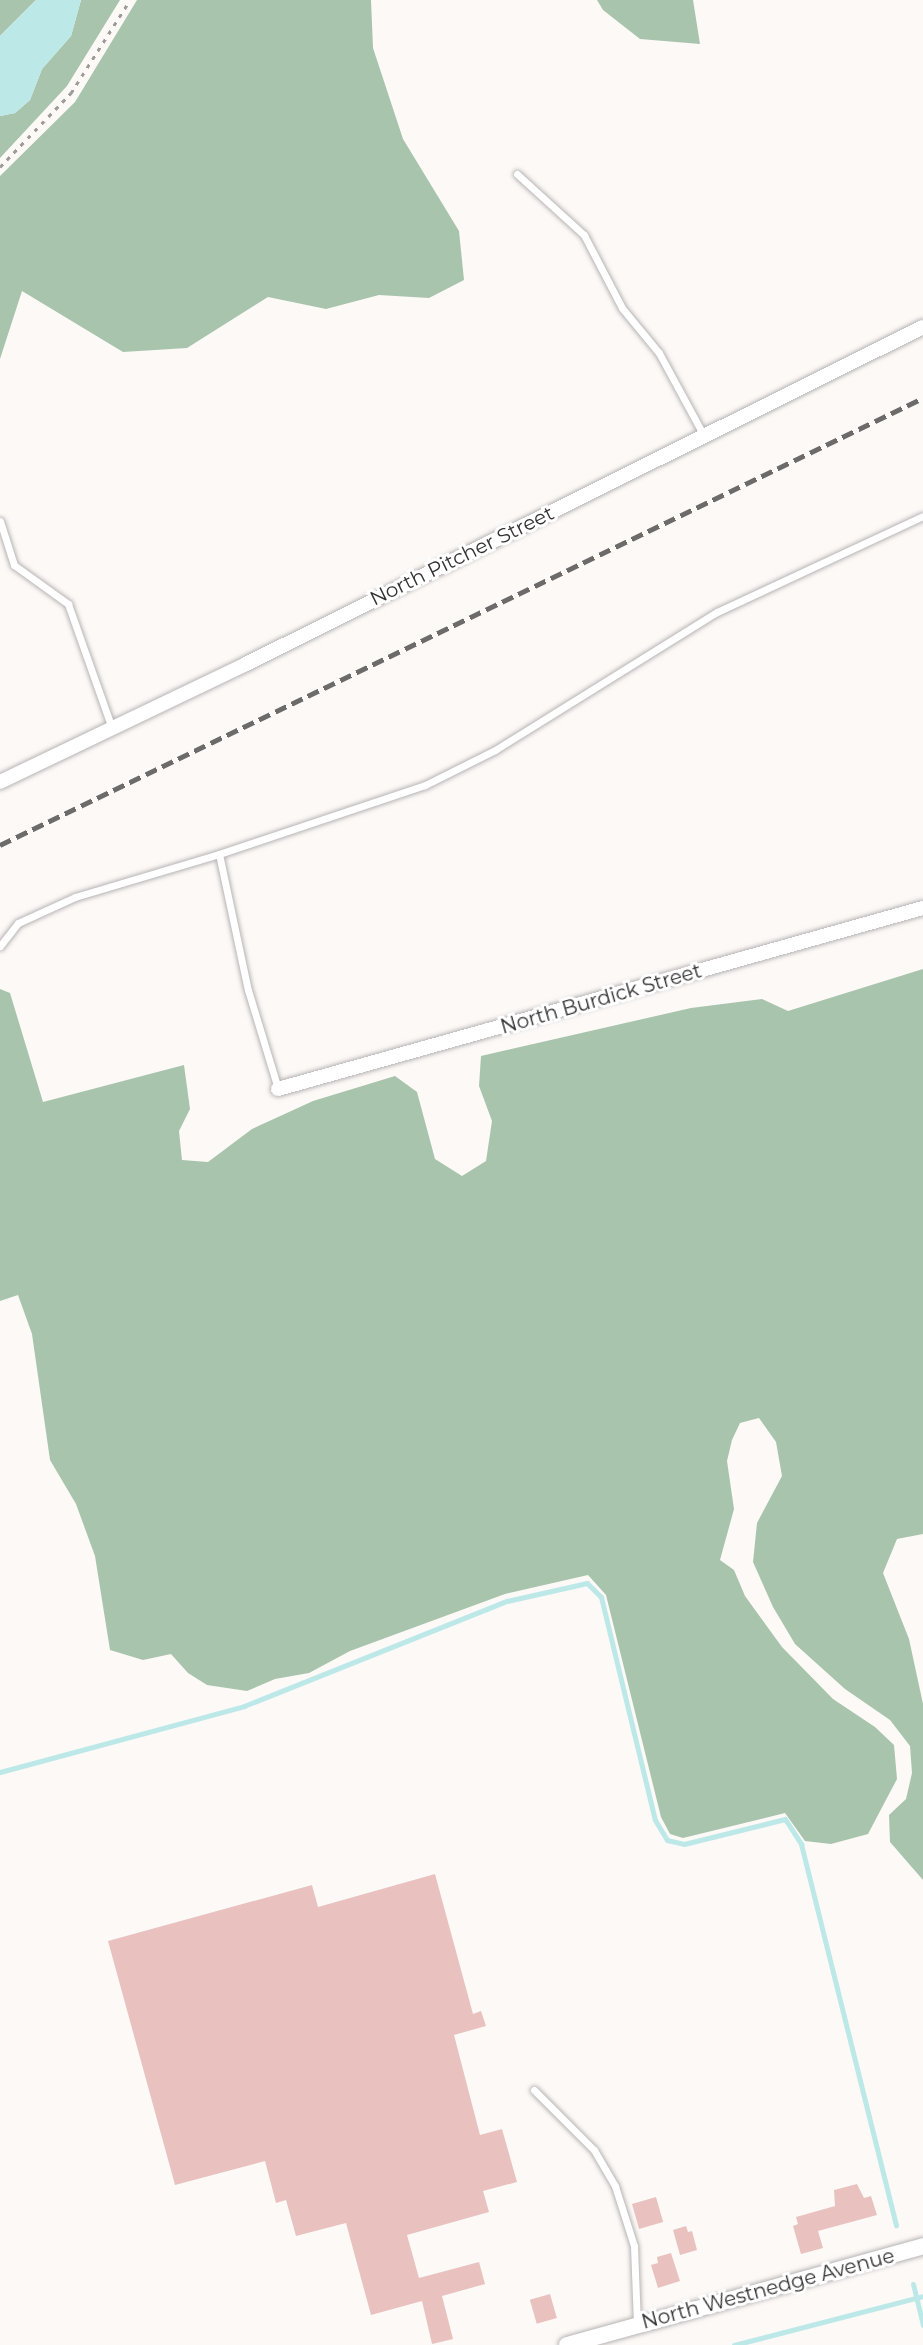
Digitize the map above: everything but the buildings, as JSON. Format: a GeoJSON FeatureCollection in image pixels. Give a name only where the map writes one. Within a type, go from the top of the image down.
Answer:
{"type":"FeatureCollection","features":[{"type":"Feature","properties":{"kind":"street","name":"North Pitcher Street"},"geometry":{"type":"LineString","coordinates":[[0,782],[923,327]]}},
{"type":"Feature","properties":{"kind":"street","name":"North Burdick Street"},"geometry":{"type":"LineString","coordinates":[[278,1089],[923,908]]}},
{"type":"Feature","properties":{"kind":"street","name":"North Westnedge Avenue"},"geometry":{"type":"LineString","coordinates":[[567,2345],[923,2246]]}},
{"type":"Feature","properties":{"kind":"lane"},"geometry":{"type":"LineString","coordinates":[[517,174],[584,235],[622,308],[659,353],[704,436]]}},
{"type":"Feature","properties":{"kind":"lane"},"geometry":{"type":"LineString","coordinates":[[0,946],[18,923],[42,909],[425,785],[495,750],[717,612],[923,516]]}},
{"type":"Feature","properties":{"kind":"lane"},"geometry":{"type":"LineString","coordinates":[[0,521],[14,565],[68,604],[112,728]]}},
{"type":"Feature","properties":{"kind":"lane"},"geometry":{"type":"LineString","coordinates":[[219,854],[248,990],[278,1089]]}},
{"type":"Feature","properties":{"kind":"lane"},"geometry":{"type":"LineString","coordinates":[[534,2090],[594,2150],[615,2186],[634,2246],[637,2325]]}},
{"type":"Feature","properties":{"kind":"path"},"geometry":{"type":"LineString","coordinates":[[0,167],[71,93],[130,0]]}},
{"type":"Feature","properties":{"kind":"green space"},"geometry":{"type":"Polygon","coordinates":[[[0,0],[36,0],[0,36],[0,0]]]}},
{"type":"Feature","properties":{"kind":"green space"},"geometry":{"type":"Polygon","coordinates":[[[81,0],[120,0],[67,86],[0,158],[0,116],[15,113],[30,100],[42,69],[71,36],[81,0]]]}},
{"type":"Feature","properties":{"kind":"green space"},"geometry":{"type":"Polygon","coordinates":[[[137,0],[371,0],[373,48],[403,139],[459,231],[464,280],[429,298],[379,295],[326,309],[268,297],[187,348],[123,352],[22,291],[0,359],[0,176],[75,102],[137,0]]]}},
{"type":"Feature","properties":{"kind":"green space"},"geometry":{"type":"Polygon","coordinates":[[[597,0],[693,0],[700,44],[640,39],[603,10],[597,0]]]}},
{"type":"Feature","properties":{"kind":"green space"},"geometry":{"type":"Polygon","coordinates":[[[923,969],[923,1534],[897,1539],[883,1573],[909,1639],[923,1704],[923,1880],[890,1842],[889,1815],[906,1799],[912,1773],[910,1746],[890,1720],[845,1689],[795,1644],[773,1607],[753,1562],[757,1523],[782,1476],[776,1442],[759,1418],[740,1423],[732,1440],[727,1461],[734,1509],[720,1560],[734,1570],[745,1596],[782,1647],[833,1699],[875,1727],[894,1745],[897,1779],[868,1834],[831,1844],[805,1841],[785,1813],[683,1838],[670,1834],[661,1817],[606,1595],[588,1575],[505,1594],[350,1651],[309,1673],[275,1679],[247,1691],[207,1685],[188,1673],[171,1654],[143,1660],[110,1650],[95,1556],[76,1504],[50,1460],[32,1334],[18,1295],[0,1301],[0,989],[10,993],[43,1102],[184,1065],[190,1109],[179,1131],[182,1160],[208,1162],[252,1129],[313,1101],[395,1076],[417,1092],[435,1159],[462,1176],[486,1161],[492,1121],[479,1086],[481,1056],[691,1008],[762,999],[788,1011],[923,969]]]}},
{"type":"Feature","properties":{"kind":"water"},"geometry":{"type":"Polygon","coordinates":[[[36,0],[81,0],[71,36],[42,69],[30,100],[15,113],[0,116],[0,36],[36,0]]]}},
{"type":"Feature","properties":{"kind":"waterway"},"geometry":{"type":"LineString","coordinates":[[0,1772],[244,1706],[507,1601],[587,1583],[601,1597],[655,1820],[667,1840],[684,1844],[785,1819],[801,1844],[896,2225]]}},
{"type":"Feature","properties":{"kind":"waterway"},"geometry":{"type":"LineString","coordinates":[[913,2284],[923,2325]]}},
{"type":"Feature","properties":{"kind":"waterway"},"geometry":{"type":"LineString","coordinates":[[734,2345],[923,2296]]}},
{"type":"Feature","properties":{"kind":"railway"},"geometry":{"type":"LineString","coordinates":[[0,845],[923,398]]}}]}
